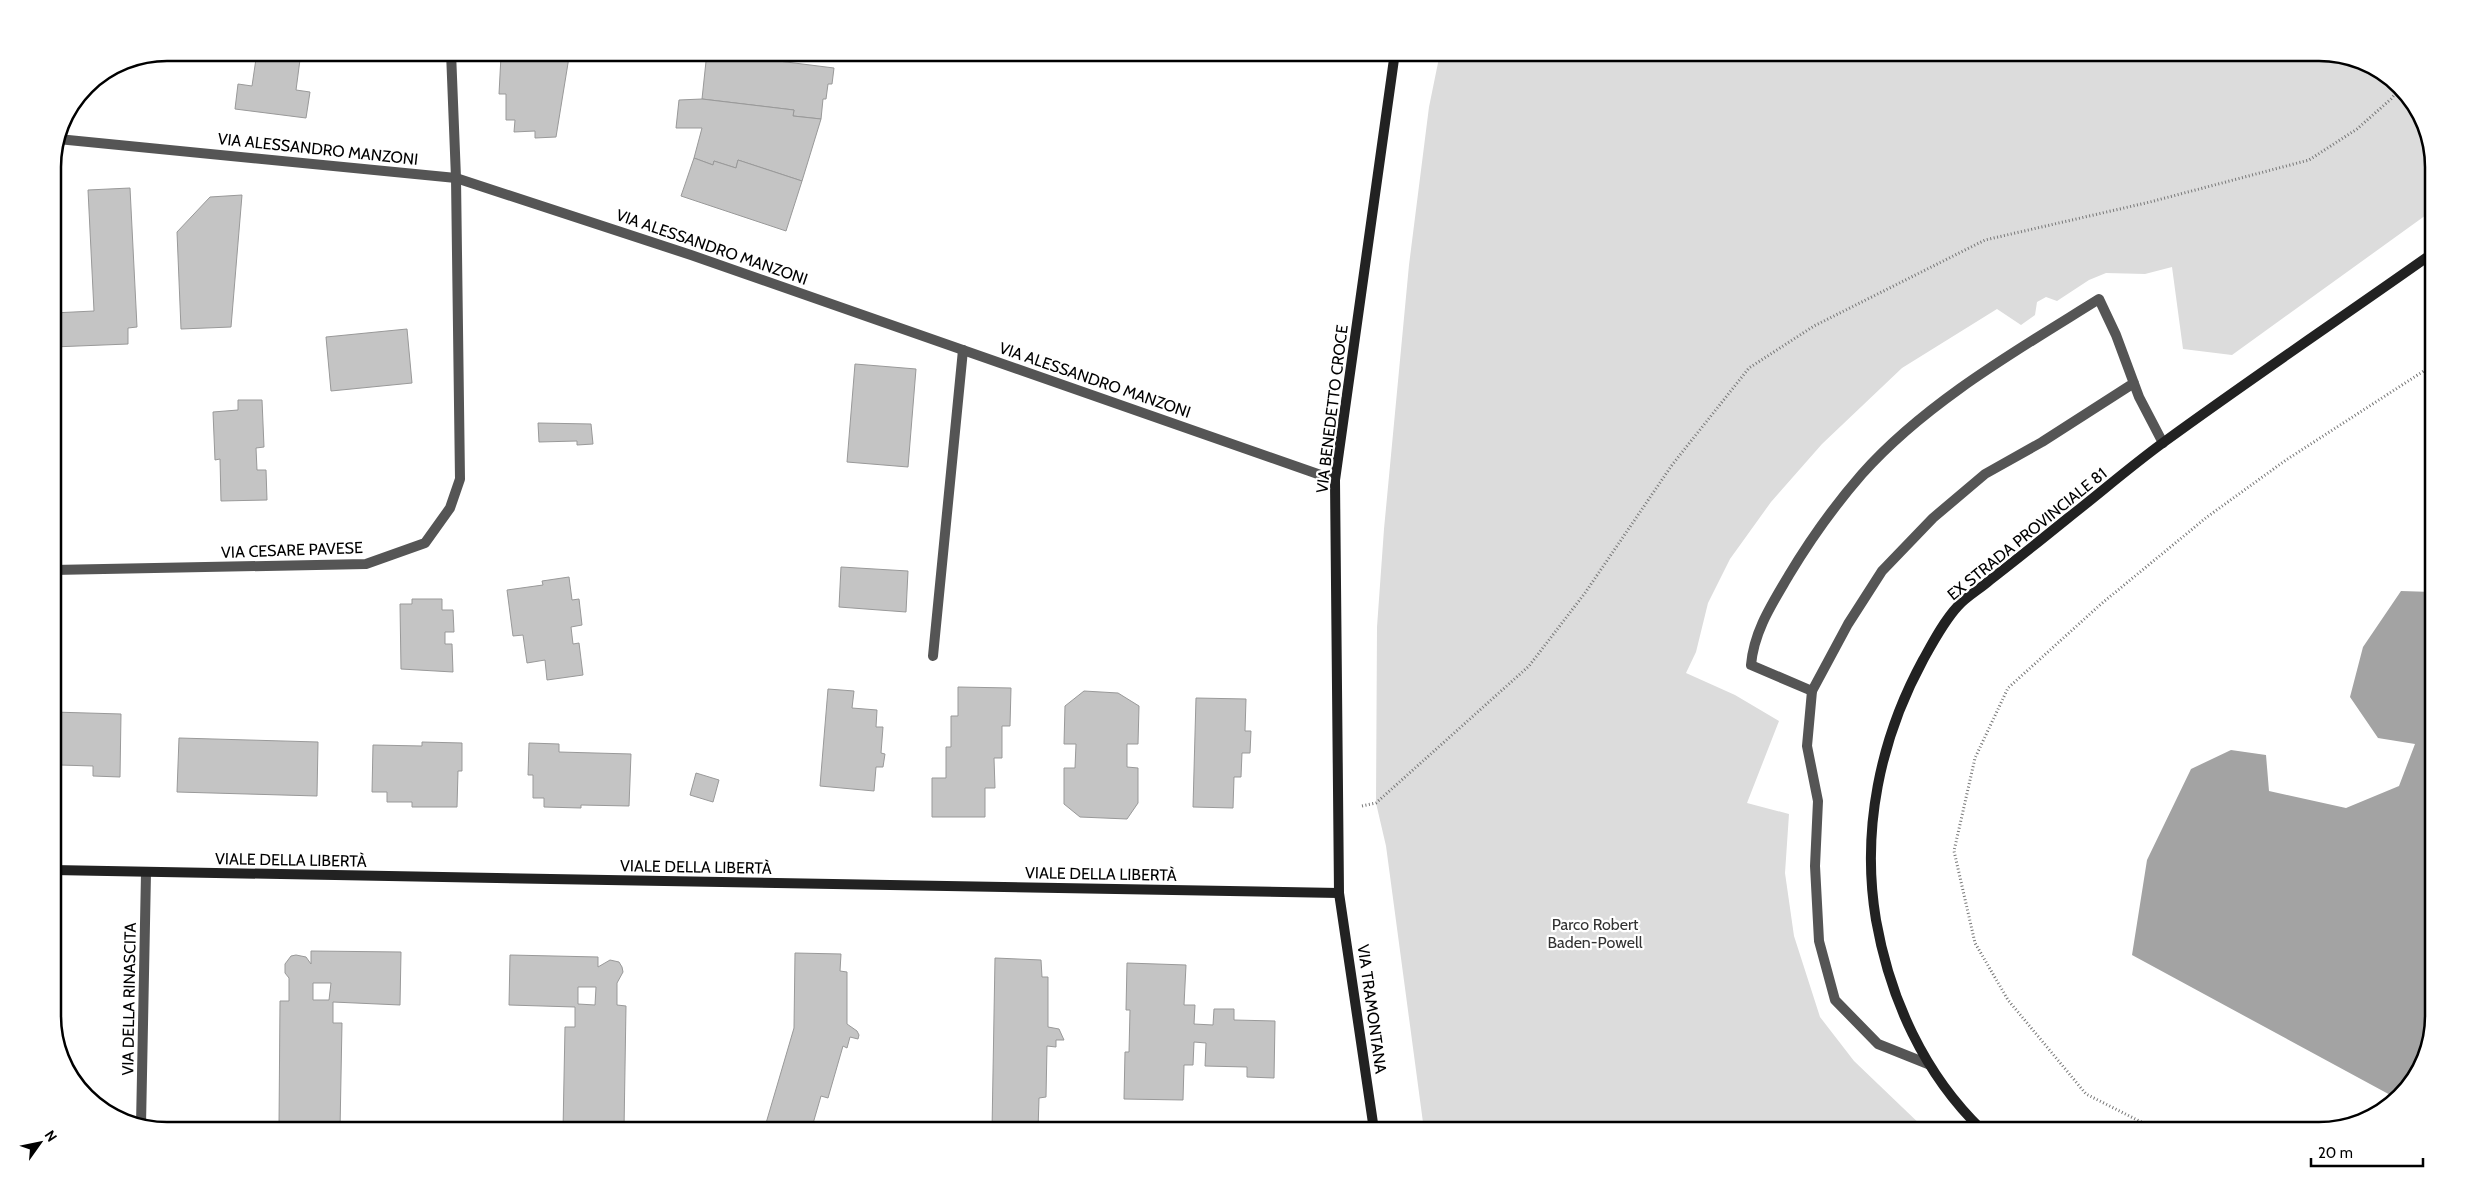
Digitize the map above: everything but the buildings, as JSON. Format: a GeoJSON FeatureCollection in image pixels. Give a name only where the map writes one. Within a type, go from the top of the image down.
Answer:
{"type":"FeatureCollection","features":[{"type":"Feature","properties":{"kind":"street","name":"VIA CESARE PAVESE"},"geometry":{"type":"LineString","coordinates":[[61,570],[366,564],[425,543],[450,508],[460,478],[456,178],[451,61]]}},
{"type":"Feature","properties":{"kind":"street","name":"VIA BENEDETTO CROCE"},"geometry":{"type":"LineString","coordinates":[[1340,893],[1335,480],[1394,61]]}},
{"type":"Feature","properties":{"kind":"street","name":"VIA ALESSANDRO MANZONI"},"geometry":{"type":"LineString","coordinates":[[65,140],[456,178],[691,254],[1335,480]]}},
{"type":"Feature","properties":{"kind":"street","name":"EX STRADA PROVINCIALE 81"},"geometry":{"type":"LineString","coordinates":[[1974,1122],[1928,1064],[1908,1027],[1893,989],[1881,949],[1874,908],[1870,867],[1872,826],[1878,778],[1890,732],[1908,687],[1931,645],[1958,606],[2163,442],[2425,259]]}},
{"type":"Feature","properties":{"kind":"street"},"geometry":{"type":"LineString","coordinates":[[1812,691],[1751,665],[1753,648],[1767,612],[1802,552],[1863,474],[1896,442],[1954,394],[2099,299],[2116,335],[2134,383],[2163,442]]}},
{"type":"Feature","properties":{"kind":"street"},"geometry":{"type":"LineString","coordinates":[[933,656],[963,350]]}},
{"type":"Feature","properties":{"kind":"street"},"geometry":{"type":"LineString","coordinates":[[1928,1064],[1878,1044],[1836,1000],[1819,941],[1815,866],[1818,801],[1807,746],[1812,691],[1848,624],[1882,571],[1933,518],[1986,474],[2042,442],[2134,383]]}},
{"type":"Feature","properties":{"kind":"street","name":"VIALE DELLA LIBERTÀ"},"geometry":{"type":"LineString","coordinates":[[61,870],[1340,893]]}},
{"type":"Feature","properties":{"kind":"street","name":"VIA DELLA RINASCITA"},"geometry":{"type":"LineString","coordinates":[[141,1118],[146,873]]}},
{"type":"Feature","properties":{"kind":"street","name":"VIA TRAMONTANA"},"geometry":{"type":"LineString","coordinates":[[1340,893],[1373,1122]]}},
{"type":"Feature","properties":{"kind":"path"},"geometry":{"type":"LineString","coordinates":[[1376,803],[1529,666],[1585,593],[1672,465],[1750,368],[1814,326],[1985,240],[2150,202],[2309,160],[2357,129],[2395,94]]}},
{"type":"Feature","properties":{"kind":"path"},"geometry":{"type":"LineString","coordinates":[[2141,1122],[2086,1094],[2008,1000],[1976,943],[1954,851],[1974,758],[2008,688],[2101,604],[2208,517],[2286,460],[2424,371]]}},
{"type":"Feature","properties":{"kind":"green space","name":"Parco Robert Baden-Powell"},"geometry":{"type":"Polygon","coordinates":[[[1438,61],[2326,61],[2346,65],[2372,75],[2394,92],[2414,120],[2423,147],[2425,160],[2425,216],[2232,355],[2183,349],[2172,267],[2145,274],[2106,273],[2089,280],[2057,301],[2046,297],[2037,302],[2035,315],[2021,325],[1997,309],[1902,368],[1822,444],[1771,502],[1730,559],[1708,603],[1696,652],[1686,673],[1735,695],[1779,721],[1747,803],[1789,814],[1785,873],[1794,936],[1820,1017],[1854,1061],[1918,1122],[1423,1122],[1386,846],[1376,803],[1377,627],[1384,529],[1409,265],[1429,107],[1438,61]]]}},
{"type":"Feature","properties":{"kind":"shaded area"},"geometry":{"type":"Polygon","coordinates":[[[2401,591],[2425,592],[2425,1023],[2419,1050],[2411,1069],[2389,1095],[2132,955],[2147,860],[2191,769],[2231,750],[2266,755],[2269,791],[2346,808],[2399,786],[2415,744],[2378,738],[2350,697],[2363,647],[2401,591]]]}}]}
